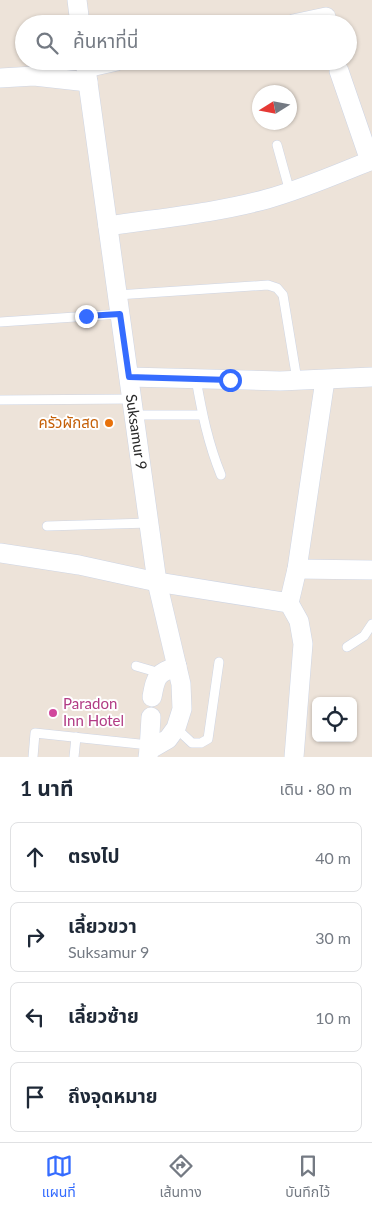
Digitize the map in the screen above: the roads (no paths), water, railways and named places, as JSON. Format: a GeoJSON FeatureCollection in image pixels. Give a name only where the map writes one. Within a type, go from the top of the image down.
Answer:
{"type":"FeatureCollection","features":[{"type":"Feature","properties":{"kind":"street"},"geometry":{"type":"LineString","coordinates":[[77,0],[79,15]]}},
{"type":"Feature","properties":{"kind":"street"},"geometry":{"type":"LineString","coordinates":[[0,78],[86,70]]}},
{"type":"Feature","properties":{"kind":"street","name":"Suksamur 9"},"geometry":{"type":"LineString","coordinates":[[86,70],[157,582],[178,666],[182,709],[176,728]]}},
{"type":"Feature","properties":{"kind":"street"},"geometry":{"type":"LineString","coordinates":[[108,226],[223,208],[267,199],[371,161],[339,71]]}},
{"type":"Feature","properties":{"kind":"street"},"geometry":{"type":"LineString","coordinates":[[129,377],[297,380],[372,377]]}},
{"type":"Feature","properties":{"kind":"street"},"geometry":{"type":"LineString","coordinates":[[294,757],[303,644],[299,622],[289,603],[325,380]]}},
{"type":"Feature","properties":{"kind":"street"},"geometry":{"type":"LineString","coordinates":[[0,553],[79,564],[157,582],[289,603]]}},
{"type":"Feature","properties":{"kind":"street"},"geometry":{"type":"LineString","coordinates":[[296,569],[372,570]]}},
{"type":"Feature","properties":{"kind":"street"},"geometry":{"type":"LineString","coordinates":[[152,697],[156,679],[160,673],[178,666]]}},
{"type":"Feature","properties":{"kind":"street"},"geometry":{"type":"LineString","coordinates":[[149,750],[151,717]]}},
{"type":"Feature","properties":{"kind":"street"},"geometry":{"type":"LineString","coordinates":[[149,750],[168,739],[176,728]]}},
{"type":"Feature","properties":{"kind":"lane"},"geometry":{"type":"LineString","coordinates":[[278,145],[290,192]]}},
{"type":"Feature","properties":{"kind":"lane"},"geometry":{"type":"LineString","coordinates":[[118,295],[268,285],[277,288],[283,295],[297,380]]}},
{"type":"Feature","properties":{"kind":"lane"},"geometry":{"type":"LineString","coordinates":[[0,322],[120,314]]}},
{"type":"Feature","properties":{"kind":"lane"},"geometry":{"type":"LineString","coordinates":[[196,379],[210,447],[221,476]]}},
{"type":"Feature","properties":{"kind":"lane"},"geometry":{"type":"LineString","coordinates":[[0,400],[133,407],[202,415]]}},
{"type":"Feature","properties":{"kind":"lane"},"geometry":{"type":"LineString","coordinates":[[47,526],[149,523]]}},
{"type":"Feature","properties":{"kind":"lane"},"geometry":{"type":"LineString","coordinates":[[347,647],[364,636],[372,624]]}},
{"type":"Feature","properties":{"kind":"lane"},"geometry":{"type":"LineString","coordinates":[[176,728],[192,743],[201,743],[208,739],[219,662]]}},
{"type":"Feature","properties":{"kind":"lane"},"geometry":{"type":"LineString","coordinates":[[136,666],[160,673]]}},
{"type":"Feature","properties":{"kind":"lane"},"geometry":{"type":"LineString","coordinates":[[33,757],[35,733],[76,737],[149,750]]}},
{"type":"Feature","properties":{"kind":"lane"},"geometry":{"type":"LineString","coordinates":[[74,757],[76,737]]}},
{"type":"Feature","properties":{"kind":"place","name":"ครัวผักสด"},"geometry":{"type":"Point","coordinates":[109,423]}},
{"type":"Feature","properties":{"kind":"place","name":"Paradon Inn Hotel"},"geometry":{"type":"Point","coordinates":[53,713]}}]}
